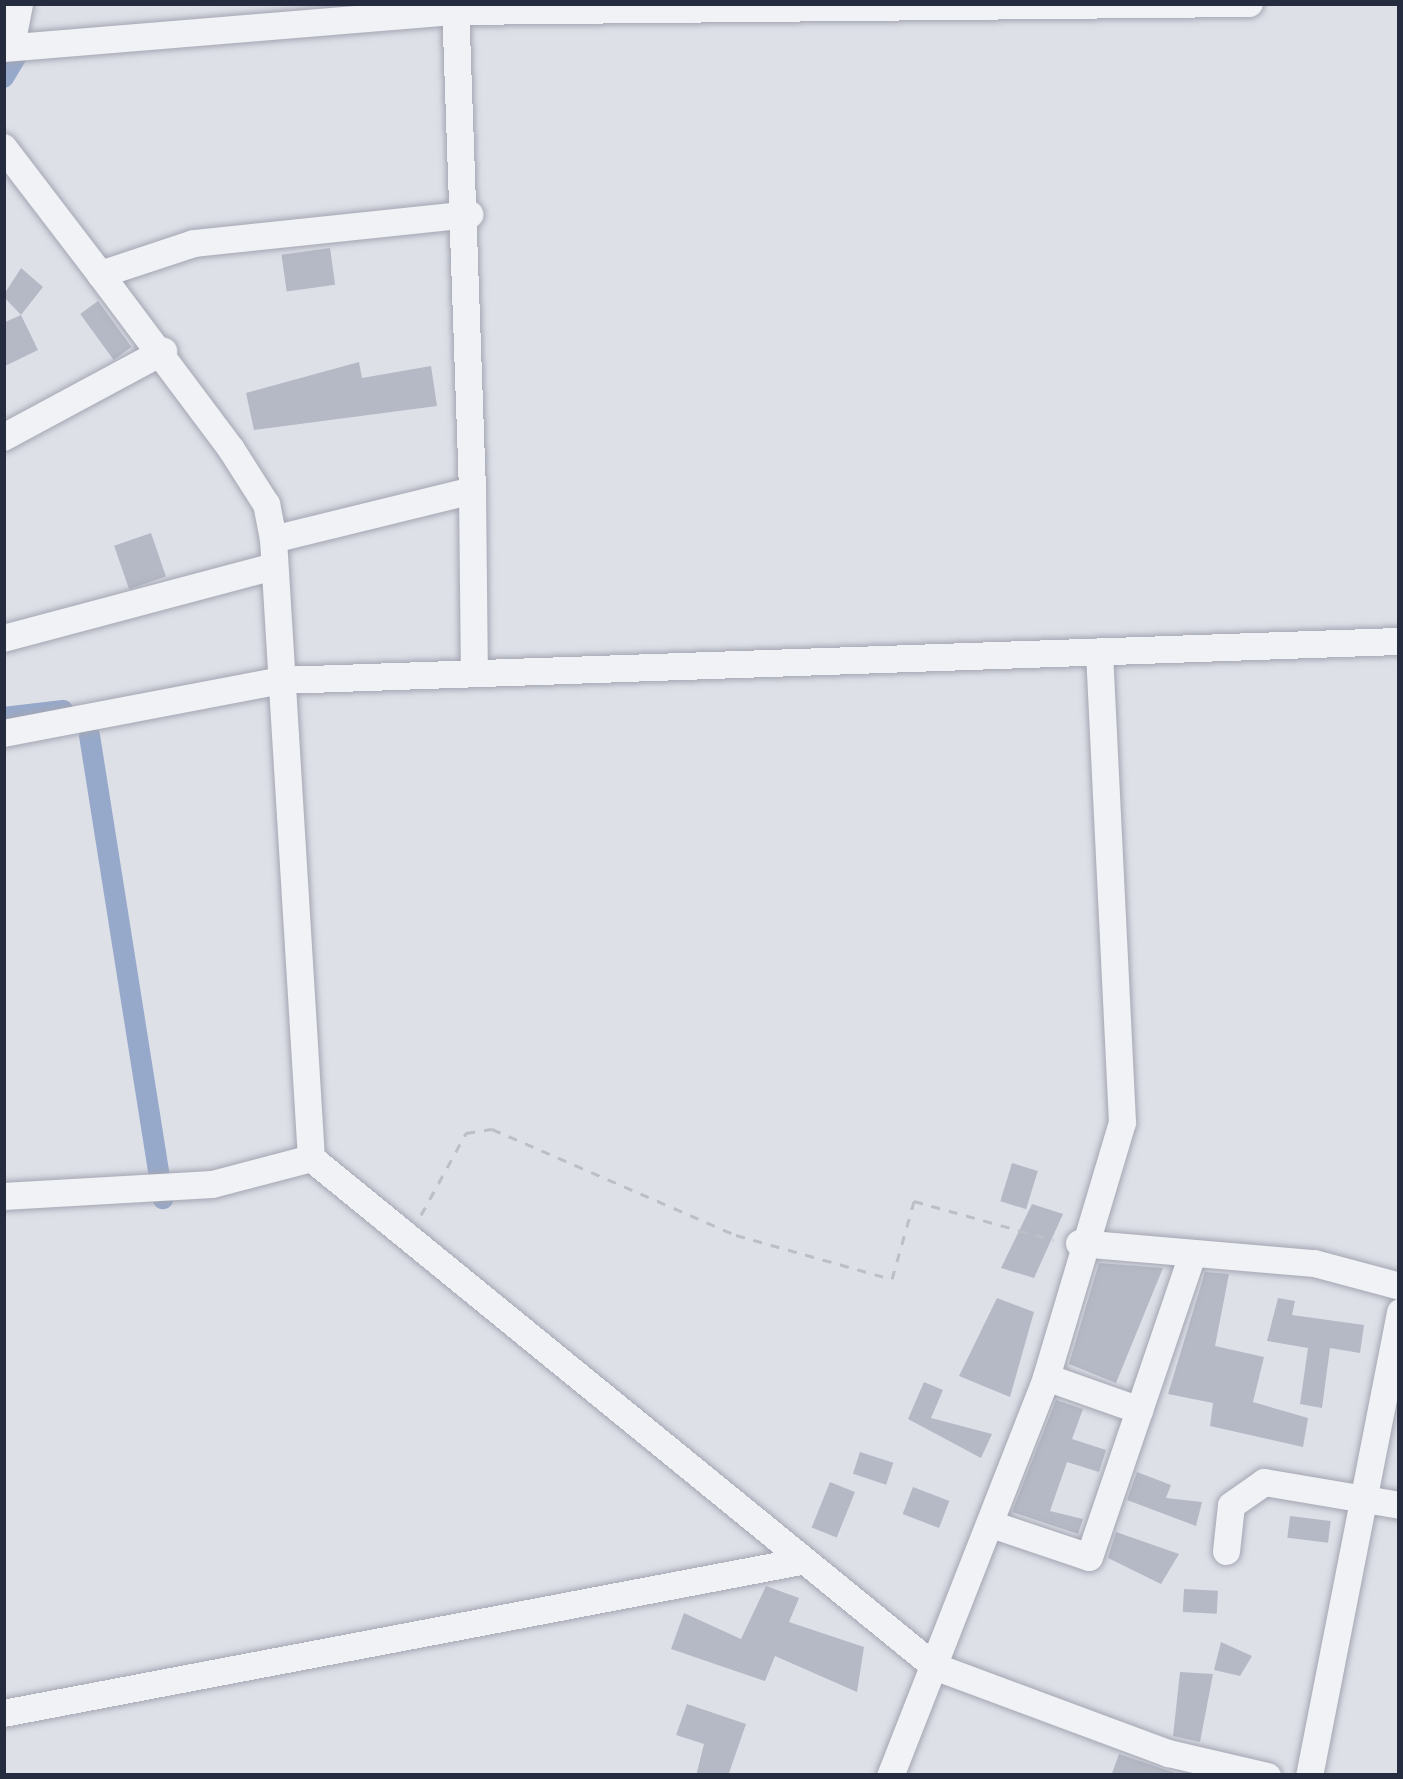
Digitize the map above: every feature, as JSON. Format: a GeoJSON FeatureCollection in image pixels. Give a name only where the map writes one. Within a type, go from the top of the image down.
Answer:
{"type":"FeatureCollection","features":[{"type":"Feature","properties":{"kind":"street"},"geometry":{"type":"LineString","coordinates":[[19,3],[6,44],[455,7],[1249,3]]}},
{"type":"Feature","properties":{"kind":"street"},"geometry":{"type":"LineString","coordinates":[[455,7],[469,214],[474,672]]}},
{"type":"Feature","properties":{"kind":"street"},"geometry":{"type":"LineString","coordinates":[[3,147],[164,351],[266,504],[273,552],[310,1158],[795,1562],[934,1666],[1168,1753],[1267,1776]]}},
{"type":"Feature","properties":{"kind":"street"},"geometry":{"type":"LineString","coordinates":[[100,274],[194,243],[469,214]]}},
{"type":"Feature","properties":{"kind":"street"},"geometry":{"type":"LineString","coordinates":[[3,436],[164,351]]}},
{"type":"Feature","properties":{"kind":"street"},"geometry":{"type":"LineString","coordinates":[[3,638],[472,490]]}},
{"type":"Feature","properties":{"kind":"street"},"geometry":{"type":"LineString","coordinates":[[3,733],[281,680],[1400,641]]}},
{"type":"Feature","properties":{"kind":"street"},"geometry":{"type":"LineString","coordinates":[[890,1776],[994,1525],[1046,1377],[1079,1243],[1122,1123],[1099,652]]}},
{"type":"Feature","properties":{"kind":"street"},"geometry":{"type":"LineString","coordinates":[[3,1196],[164,1187],[310,1158]]}},
{"type":"Feature","properties":{"kind":"street"},"geometry":{"type":"LineString","coordinates":[[1079,1243],[1314,1263],[1400,1286]]}},
{"type":"Feature","properties":{"kind":"street"},"geometry":{"type":"LineString","coordinates":[[994,1525],[1089,1557],[1192,1254]]}},
{"type":"Feature","properties":{"kind":"street"},"geometry":{"type":"LineString","coordinates":[[1309,1776],[1367,1501],[1400,1312]]}},
{"type":"Feature","properties":{"kind":"street"},"geometry":{"type":"LineString","coordinates":[[1046,1377],[1139,1410]]}},
{"type":"Feature","properties":{"kind":"street"},"geometry":{"type":"LineString","coordinates":[[1226,1551],[1242,1489],[1342,1489],[1367,1501],[1400,1504]]}},
{"type":"Feature","properties":{"kind":"street"},"geometry":{"type":"LineString","coordinates":[[3,1713],[795,1562]]}},
{"type":"Feature","properties":{"kind":"path"},"geometry":{"type":"LineString","coordinates":[[409,1237],[466,1133],[492,1129],[736,1235],[892,1279],[914,1201],[1079,1243]]}},
{"type":"Feature","properties":{"kind":"building"},"geometry":{"type":"Polygon","coordinates":[[[330,248],[335,285],[287,291],[281,255],[330,248]]]}},
{"type":"Feature","properties":{"kind":"building"},"geometry":{"type":"Polygon","coordinates":[[[21,268],[43,287],[21,315],[3,296],[21,268]]]}},
{"type":"Feature","properties":{"kind":"building"},"geometry":{"type":"Polygon","coordinates":[[[98,301],[132,347],[114,360],[80,314],[98,301]]]}},
{"type":"Feature","properties":{"kind":"building"},"geometry":{"type":"Polygon","coordinates":[[[21,315],[38,350],[3,367],[3,323],[21,315]]]}},
{"type":"Feature","properties":{"kind":"building"},"geometry":{"type":"Polygon","coordinates":[[[359,362],[362,378],[431,366],[437,406],[254,430],[246,393],[359,362]]]}},
{"type":"Feature","properties":{"kind":"building"},"geometry":{"type":"Polygon","coordinates":[[[151,533],[166,576],[129,589],[114,546],[151,533]]]}},
{"type":"Feature","properties":{"kind":"building"},"geometry":{"type":"Polygon","coordinates":[[[1012,1163],[1038,1171],[1026,1209],[1000,1201],[1012,1163]]]}},
{"type":"Feature","properties":{"kind":"building"},"geometry":{"type":"Polygon","coordinates":[[[1032,1204],[1063,1214],[1034,1278],[1001,1268],[1032,1204]]]}},
{"type":"Feature","properties":{"kind":"building"},"geometry":{"type":"Polygon","coordinates":[[[1099,1263],[1163,1268],[1116,1383],[1069,1364],[1099,1263]]]}},
{"type":"Feature","properties":{"kind":"building"},"geometry":{"type":"Polygon","coordinates":[[[1205,1272],[1229,1274],[1215,1346],[1264,1357],[1253,1402],[1308,1418],[1303,1447],[1210,1426],[1213,1403],[1168,1394],[1205,1272]]]}},
{"type":"Feature","properties":{"kind":"building"},"geometry":{"type":"Polygon","coordinates":[[[997,1298],[1034,1312],[1010,1397],[959,1376],[997,1298]]]}},
{"type":"Feature","properties":{"kind":"building"},"geometry":{"type":"Polygon","coordinates":[[[1278,1298],[1295,1301],[1292,1315],[1364,1325],[1360,1353],[1330,1348],[1322,1408],[1300,1404],[1308,1348],[1267,1341],[1278,1298]]]}},
{"type":"Feature","properties":{"kind":"building"},"geometry":{"type":"Polygon","coordinates":[[[924,1382],[943,1390],[931,1418],[992,1434],[981,1458],[908,1419],[924,1382]]]}},
{"type":"Feature","properties":{"kind":"building"},"geometry":{"type":"Polygon","coordinates":[[[1056,1400],[1083,1409],[1072,1439],[1106,1450],[1099,1472],[1067,1462],[1050,1511],[1083,1519],[1078,1534],[1012,1512],[1056,1400]]]}},
{"type":"Feature","properties":{"kind":"building"},"geometry":{"type":"Polygon","coordinates":[[[860,1452],[893,1463],[886,1485],[853,1474],[860,1452]]]}},
{"type":"Feature","properties":{"kind":"building"},"geometry":{"type":"Polygon","coordinates":[[[1137,1472],[1171,1485],[1166,1498],[1202,1502],[1196,1526],[1127,1500],[1137,1472]]]}},
{"type":"Feature","properties":{"kind":"building"},"geometry":{"type":"Polygon","coordinates":[[[830,1482],[855,1492],[837,1538],[812,1527],[830,1482]]]}},
{"type":"Feature","properties":{"kind":"building"},"geometry":{"type":"Polygon","coordinates":[[[913,1487],[949,1501],[939,1528],[903,1514],[913,1487]]]}},
{"type":"Feature","properties":{"kind":"building"},"geometry":{"type":"Polygon","coordinates":[[[1290,1516],[1331,1521],[1328,1543],[1287,1538],[1290,1516]]]}},
{"type":"Feature","properties":{"kind":"building"},"geometry":{"type":"Polygon","coordinates":[[[1116,1532],[1179,1554],[1161,1584],[1108,1558],[1116,1532]]]}},
{"type":"Feature","properties":{"kind":"building"},"geometry":{"type":"Polygon","coordinates":[[[766,1586],[799,1598],[789,1622],[864,1647],[857,1692],[775,1656],[765,1681],[671,1649],[684,1613],[741,1639],[766,1586]]]}},
{"type":"Feature","properties":{"kind":"building"},"geometry":{"type":"Polygon","coordinates":[[[1184,1589],[1218,1591],[1217,1614],[1183,1612],[1184,1589]]]}},
{"type":"Feature","properties":{"kind":"building"},"geometry":{"type":"Polygon","coordinates":[[[1221,1642],[1252,1656],[1240,1676],[1214,1670],[1221,1642]]]}},
{"type":"Feature","properties":{"kind":"building"},"geometry":{"type":"Polygon","coordinates":[[[1180,1672],[1213,1674],[1200,1742],[1173,1736],[1180,1672]]]}},
{"type":"Feature","properties":{"kind":"building"},"geometry":{"type":"Polygon","coordinates":[[[687,1704],[746,1724],[728,1776],[696,1776],[704,1744],[676,1735],[687,1704]]]}},
{"type":"Feature","properties":{"kind":"building"},"geometry":{"type":"Polygon","coordinates":[[[1119,1754],[1178,1774],[1111,1776],[1119,1754]]]}},
{"type":"Feature","properties":{"kind":"waterway"},"geometry":{"type":"LineString","coordinates":[[3,77],[17,54]]}},
{"type":"Feature","properties":{"kind":"waterway"},"geometry":{"type":"LineString","coordinates":[[3,717],[63,710]]}},
{"type":"Feature","properties":{"kind":"waterway"},"geometry":{"type":"LineString","coordinates":[[89,735],[162,1198]]}}]}
